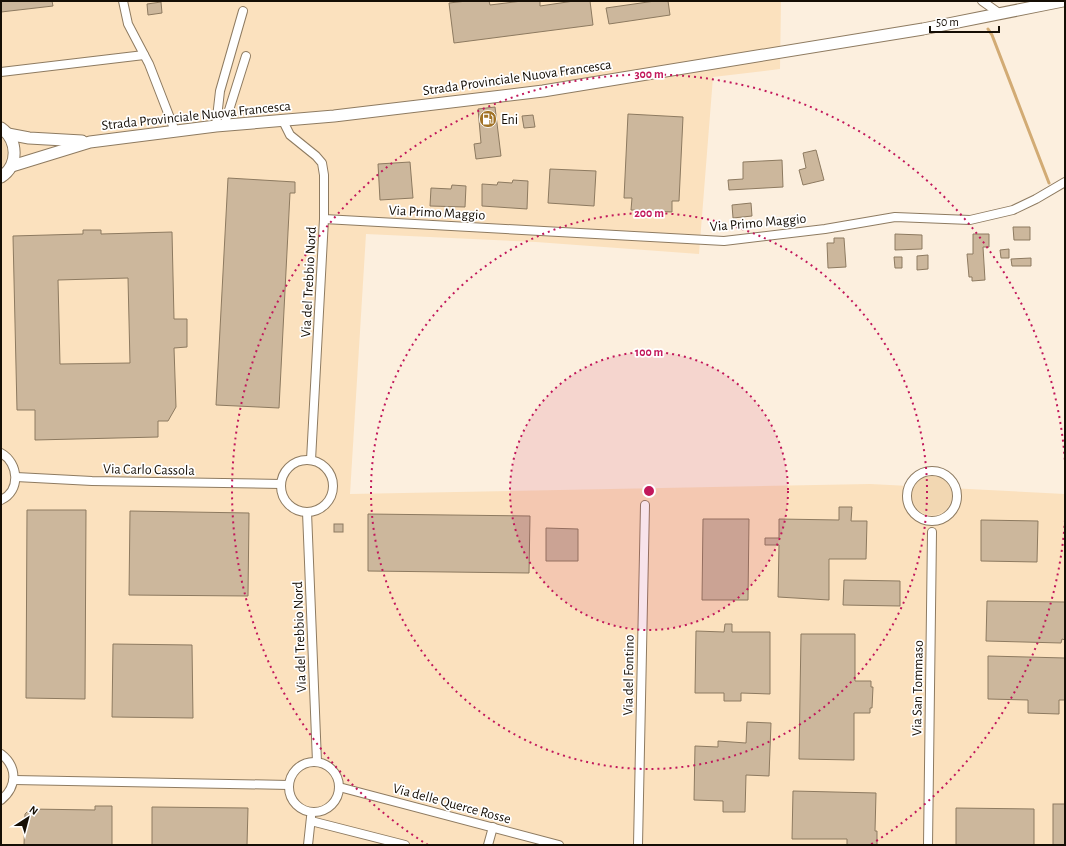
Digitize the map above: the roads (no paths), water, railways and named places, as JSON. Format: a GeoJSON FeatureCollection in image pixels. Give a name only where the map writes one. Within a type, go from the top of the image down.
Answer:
{"type":"FeatureCollection","features":[{"type":"Feature","properties":{"kind":"main road","name":"Strada Provinciale Nuova Francesca"},"geometry":{"type":"LineString","coordinates":[[12,166],[90,142],[175,131],[283,121],[543,91],[923,29],[1063,1]]}},
{"type":"Feature","properties":{"kind":"main road","name":"Strada Provinciale Nuova Francesca"},"geometry":{"type":"LineString","coordinates":[[4,131],[29,138],[90,142]]}},
{"type":"Feature","properties":{"kind":"main road"},"geometry":{"type":"LineString","coordinates":[[2,178],[12,166],[14,153],[12,140],[4,131]]}},
{"type":"Feature","properties":{"kind":"street"},"geometry":{"type":"LineString","coordinates":[[123,1],[128,24],[144,55],[175,131]]}},
{"type":"Feature","properties":{"kind":"street"},"geometry":{"type":"LineString","coordinates":[[982,1],[999,14]]}},
{"type":"Feature","properties":{"kind":"street"},"geometry":{"type":"LineString","coordinates":[[220,126],[220,92],[244,11]]}},
{"type":"Feature","properties":{"kind":"street"},"geometry":{"type":"LineString","coordinates":[[1,72],[144,55]]}},
{"type":"Feature","properties":{"kind":"street"},"geometry":{"type":"LineString","coordinates":[[220,126],[246,56]]}},
{"type":"Feature","properties":{"kind":"street","name":"Via del Trebbio Nord"},"geometry":{"type":"LineString","coordinates":[[283,121],[290,135],[316,156],[322,163],[324,175],[324,219],[311,460]]}},
{"type":"Feature","properties":{"kind":"street","name":"Via Primo Maggio"},"geometry":{"type":"LineString","coordinates":[[324,219],[724,241],[825,229],[895,217],[970,220],[1013,210],[1036,199],[1065,182]]}},
{"type":"Feature","properties":{"kind":"street"},"geometry":{"type":"LineString","coordinates":[[1,453],[11,462],[16,477],[15,486],[10,493],[1,500]]}},
{"type":"Feature","properties":{"kind":"street"},"geometry":{"type":"LineString","coordinates":[[311,460],[324,467],[329,473],[333,488],[327,502],[322,507],[307,512],[291,507],[282,493],[281,484],[286,471],[290,466],[297,462],[311,460]]}},
{"type":"Feature","properties":{"kind":"street"},"geometry":{"type":"LineString","coordinates":[[934,471],[942,473],[949,478],[957,493],[957,501],[953,509],[948,516],[940,520],[932,532],[924,519],[912,510],[908,503],[908,491],[913,481],[918,476],[934,471]]}},
{"type":"Feature","properties":{"kind":"street","name":"Via Carlo Cassola"},"geometry":{"type":"LineString","coordinates":[[16,477],[92,481],[281,484]]}},
{"type":"Feature","properties":{"kind":"street","name":"Via del Fontino"},"geometry":{"type":"LineString","coordinates":[[638,845],[645,505]]}},
{"type":"Feature","properties":{"kind":"street","name":"Via del Trebbio Nord"},"geometry":{"type":"LineString","coordinates":[[307,512],[317,762]]}},
{"type":"Feature","properties":{"kind":"street"},"geometry":{"type":"LineString","coordinates":[[924,519],[940,520]]}},
{"type":"Feature","properties":{"kind":"street","name":"Via San Tommaso"},"geometry":{"type":"LineString","coordinates":[[928,845],[932,532]]}},
{"type":"Feature","properties":{"kind":"street"},"geometry":{"type":"LineString","coordinates":[[1,754],[11,764],[14,780],[12,788],[1,800]]}},
{"type":"Feature","properties":{"kind":"street"},"geometry":{"type":"LineString","coordinates":[[309,762],[317,762],[331,769],[336,775],[339,787],[336,798],[332,804],[319,811],[312,812],[304,810],[292,800],[289,786],[290,777],[298,768],[309,762]]}},
{"type":"Feature","properties":{"kind":"street"},"geometry":{"type":"LineString","coordinates":[[14,780],[289,786]]}},
{"type":"Feature","properties":{"kind":"street","name":"Via delle Querce Rosse"},"geometry":{"type":"LineString","coordinates":[[339,787],[558,845]]}},
{"type":"Feature","properties":{"kind":"street"},"geometry":{"type":"LineString","coordinates":[[308,845],[312,812]]}},
{"type":"Feature","properties":{"kind":"street"},"geometry":{"type":"LineString","coordinates":[[311,821],[405,845]]}},
{"type":"Feature","properties":{"kind":"street"},"geometry":{"type":"LineString","coordinates":[[488,845],[493,828]]}},
{"type":"Feature","properties":{"kind":"waterway"},"geometry":{"type":"LineString","coordinates":[[988,29],[992,35],[1049,183]]}},
{"type":"Feature","properties":{"kind":"place","name":"Eni"},"geometry":{"type":"Point","coordinates":[488,119]}}]}
